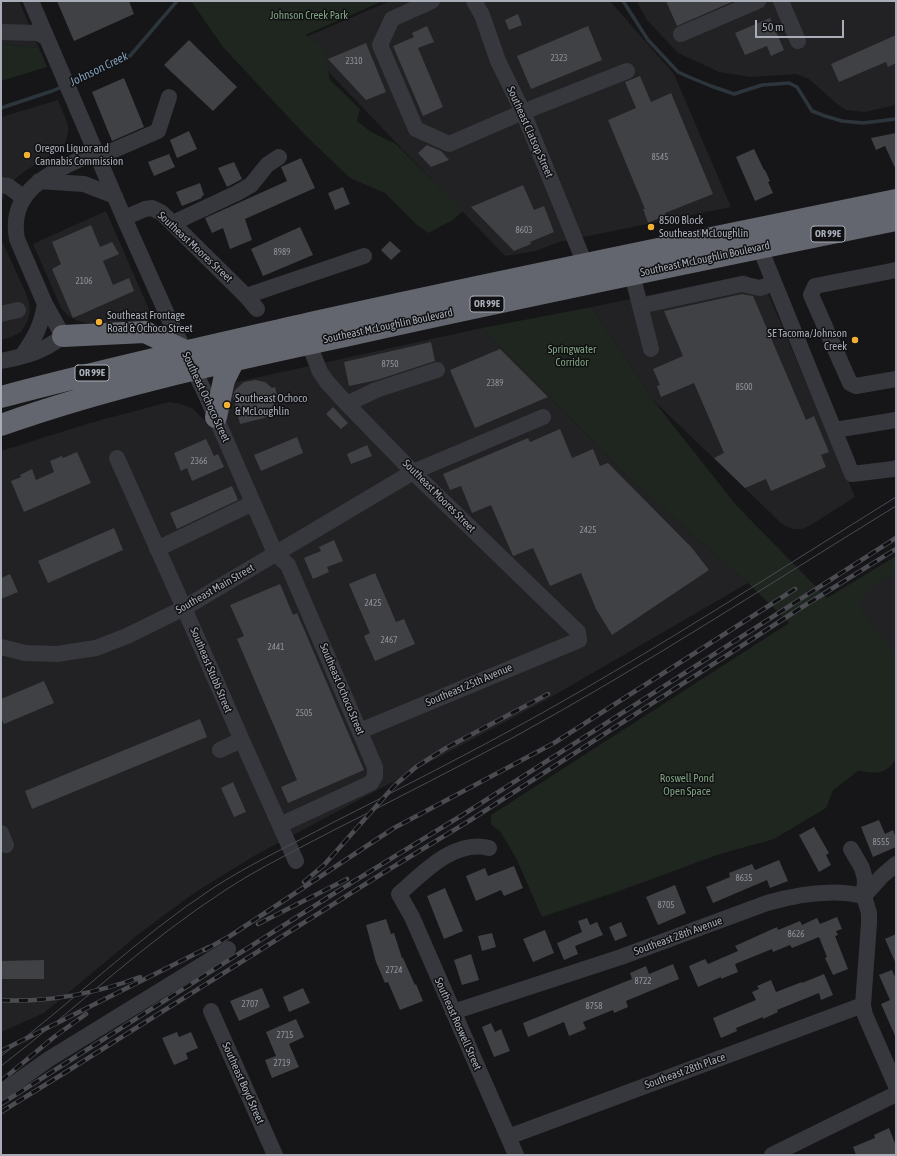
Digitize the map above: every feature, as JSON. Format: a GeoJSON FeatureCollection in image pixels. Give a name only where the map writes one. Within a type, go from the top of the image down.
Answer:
{"type":"FeatureCollection","features":[{"type":"Feature","properties":{"kind":"highway","name":"Southeast McLoughlin Boulevard"},"geometry":{"type":"LineString","coordinates":[[1,397],[68,379],[189,360],[585,264],[896,200]]}},
{"type":"Feature","properties":{"kind":"highway","name":"Southeast McLoughlin Boulevard"},"geometry":{"type":"LineString","coordinates":[[1,425],[78,399],[130,384],[189,360],[234,360],[473,307],[896,220]]}},
{"type":"Feature","properties":{"kind":"highway"},"geometry":{"type":"LineString","coordinates":[[63,336],[146,332],[189,360]]}},
{"type":"Feature","properties":{"kind":"highway"},"geometry":{"type":"LineString","coordinates":[[216,417],[224,380],[234,360]]}},
{"type":"Feature","properties":{"kind":"street","name":"Southeast Ochoco Street"},"geometry":{"type":"LineString","coordinates":[[31,1],[170,321],[216,417],[275,553],[288,565],[375,767],[375,776],[371,783],[280,825]]}},
{"type":"Feature","properties":{"kind":"street"},"geometry":{"type":"LineString","coordinates":[[432,1],[392,19],[380,45],[416,129],[449,144],[523,112],[627,71]]}},
{"type":"Feature","properties":{"kind":"street","name":"Southeast Clatsop Street"},"geometry":{"type":"LineString","coordinates":[[474,1],[482,15],[498,61],[523,112],[585,264]]}},
{"type":"Feature","properties":{"kind":"street"},"geometry":{"type":"LineString","coordinates":[[681,34],[758,1]]}},
{"type":"Feature","properties":{"kind":"street"},"geometry":{"type":"LineString","coordinates":[[781,1],[798,41]]}},
{"type":"Feature","properties":{"kind":"street"},"geometry":{"type":"LineString","coordinates":[[1,32],[38,33],[47,38]]}},
{"type":"Feature","properties":{"kind":"street"},"geometry":{"type":"LineString","coordinates":[[1,361],[46,348],[63,336],[45,304],[17,239],[16,219],[19,207],[24,198],[30,189],[39,181],[63,167],[158,131],[169,97]]}},
{"type":"Feature","properties":{"kind":"street"},"geometry":{"type":"LineString","coordinates":[[173,223],[242,190],[251,184],[268,165],[279,157]]}},
{"type":"Feature","properties":{"kind":"street"},"geometry":{"type":"LineString","coordinates":[[39,181],[73,182],[84,184],[115,196]]}},
{"type":"Feature","properties":{"kind":"street"},"geometry":{"type":"LineString","coordinates":[[1,185],[8,186],[24,198]]}},
{"type":"Feature","properties":{"kind":"street","name":"Southeast Moores Street"},"geometry":{"type":"LineString","coordinates":[[124,218],[145,209],[152,208],[162,213],[246,296],[257,309]]}},
{"type":"Feature","properties":{"kind":"street"},"geometry":{"type":"LineString","coordinates":[[760,248],[852,474],[896,468]]}},
{"type":"Feature","properties":{"kind":"street"},"geometry":{"type":"LineString","coordinates":[[246,296],[364,256]]}},
{"type":"Feature","properties":{"kind":"street"},"geometry":{"type":"LineString","coordinates":[[896,270],[815,286],[811,295],[850,383],[856,386],[896,379]]}},
{"type":"Feature","properties":{"kind":"street"},"geometry":{"type":"LineString","coordinates":[[632,274],[651,349]]}},
{"type":"Feature","properties":{"kind":"street"},"geometry":{"type":"LineString","coordinates":[[640,306],[742,284],[760,288],[774,283]]}},
{"type":"Feature","properties":{"kind":"street"},"geometry":{"type":"LineString","coordinates":[[22,356],[41,326],[45,304]]}},
{"type":"Feature","properties":{"kind":"street"},"geometry":{"type":"LineString","coordinates":[[1,314],[18,310]]}},
{"type":"Feature","properties":{"kind":"street","name":"Southeast Moores Street"},"geometry":{"type":"LineString","coordinates":[[309,344],[320,372],[327,382],[413,472],[578,632],[579,640]]}},
{"type":"Feature","properties":{"kind":"street"},"geometry":{"type":"LineString","coordinates":[[348,404],[376,390],[437,370]]}},
{"type":"Feature","properties":{"kind":"street","name":"Southeast Main Street"},"geometry":{"type":"LineString","coordinates":[[1,647],[25,653],[64,654],[96,648],[128,636],[184,608],[413,472],[543,417]]}},
{"type":"Feature","properties":{"kind":"street"},"geometry":{"type":"LineString","coordinates":[[835,430],[896,420]]}},
{"type":"Feature","properties":{"kind":"street","name":"Southeast Stubb Street"},"geometry":{"type":"LineString","coordinates":[[117,458],[296,861]]}},
{"type":"Feature","properties":{"kind":"street"},"geometry":{"type":"LineString","coordinates":[[157,549],[253,503]]}},
{"type":"Feature","properties":{"kind":"street","name":"Southeast 25th Avenue"},"geometry":{"type":"LineString","coordinates":[[360,731],[579,640]]}},
{"type":"Feature","properties":{"kind":"street"},"geometry":{"type":"LineString","coordinates":[[220,750],[241,740]]}},
{"type":"Feature","properties":{"kind":"street","name":"Southeast Roswell Street"},"geometry":{"type":"LineString","coordinates":[[489,848],[480,846],[466,847],[446,856],[424,872],[399,894],[412,917],[516,1155]]}},
{"type":"Feature","properties":{"kind":"street"},"geometry":{"type":"LineString","coordinates":[[851,849],[862,868],[866,879],[864,896],[869,913],[862,1005],[896,1086]]}},
{"type":"Feature","properties":{"kind":"street"},"geometry":{"type":"LineString","coordinates":[[864,896],[882,876],[896,864]]}},
{"type":"Feature","properties":{"kind":"street","name":"Southeast 28th Avenue"},"geometry":{"type":"LineString","coordinates":[[453,1012],[621,957],[786,898],[808,894],[838,892],[864,896]]}},
{"type":"Feature","properties":{"kind":"street"},"geometry":{"type":"LineString","coordinates":[[1,1092],[74,1044],[228,949]]}},
{"type":"Feature","properties":{"kind":"street","name":"Southeast 28th Place"},"geometry":{"type":"LineString","coordinates":[[508,1137],[862,1005]]}},
{"type":"Feature","properties":{"kind":"street","name":"Southeast Boyd Street"},"geometry":{"type":"LineString","coordinates":[[211,1011],[275,1155]]}},
{"type":"Feature","properties":{"kind":"street"},"geometry":{"type":"LineString","coordinates":[[772,1155],[896,1094]]}},
{"type":"Feature","properties":{"kind":"shaded area"},"geometry":{"type":"Polygon","coordinates":[[[1,1],[19,1],[39,48],[1,44],[1,1]]]}},
{"type":"Feature","properties":{"kind":"shaded area"},"geometry":{"type":"Polygon","coordinates":[[[390,1],[610,1],[674,74],[731,207],[559,242],[536,251],[505,256],[317,60],[306,37],[390,1]]]}},
{"type":"Feature","properties":{"kind":"shaded area"},"geometry":{"type":"Polygon","coordinates":[[[636,1],[896,1],[896,105],[865,112],[846,110],[809,79],[796,74],[751,77],[719,72],[678,53],[647,20],[636,1]]]}},
{"type":"Feature","properties":{"kind":"shaded area","name":"Oregon Liquor and Cannabis Commission"},"geometry":{"type":"Polygon","coordinates":[[[58,100],[68,125],[68,133],[65,143],[58,151],[16,178],[7,189],[1,208],[1,117],[58,100]]]}},
{"type":"Feature","properties":{"kind":"shaded area"},"geometry":{"type":"Polygon","coordinates":[[[106,211],[151,314],[147,321],[85,323],[70,317],[62,310],[33,244],[106,211]]]}},
{"type":"Feature","properties":{"kind":"shaded area"},"geometry":{"type":"Polygon","coordinates":[[[1,239],[25,291],[29,303],[30,313],[21,332],[1,340],[1,239]]]}},
{"type":"Feature","properties":{"kind":"shaded area"},"geometry":{"type":"Polygon","coordinates":[[[745,275],[764,284],[855,497],[811,525],[802,529],[792,529],[782,524],[653,400],[592,307],[745,275]]]}},
{"type":"Feature","properties":{"kind":"shaded area"},"geometry":{"type":"Polygon","coordinates":[[[482,328],[635,484],[748,583],[546,700],[254,856],[194,893],[140,933],[44,1013],[1,1032],[1,451],[90,423],[169,402],[192,408],[204,420],[232,408],[230,401],[234,383],[482,328]]]}},
{"type":"Feature","properties":{"kind":"shaded area"},"geometry":{"type":"Polygon","coordinates":[[[896,568],[896,668],[835,606],[896,568]]]}},
{"type":"Feature","properties":{"kind":"green space","name":"Johnson Creek Park"},"geometry":{"type":"Polygon","coordinates":[[[191,1],[383,1],[305,35],[324,48],[330,80],[360,109],[357,121],[371,132],[396,144],[463,211],[453,220],[428,233],[416,224],[385,193],[350,178],[305,135],[223,47],[191,1]]]}},
{"type":"Feature","properties":{"kind":"green space"},"geometry":{"type":"Polygon","coordinates":[[[1,44],[39,48],[47,67],[1,81],[1,44]]]}},
{"type":"Feature","properties":{"kind":"green space"},"geometry":{"type":"Polygon","coordinates":[[[592,307],[653,400],[736,505],[827,598],[896,556],[896,573],[871,588],[862,598],[861,605],[862,612],[896,652],[896,759],[884,771],[874,773],[858,771],[833,790],[826,808],[774,839],[720,854],[542,917],[516,858],[500,831],[491,824],[491,815],[789,623],[748,583],[635,484],[482,328],[592,307]]]}},
{"type":"Feature","properties":{"kind":"building"},"geometry":{"type":"Polygon","coordinates":[[[57,1],[129,1],[134,14],[74,41],[57,1]]]}},
{"type":"Feature","properties":{"kind":"building"},"geometry":{"type":"Polygon","coordinates":[[[666,1],[734,1],[677,26],[666,1]]]}},
{"type":"Feature","properties":{"kind":"building"},"geometry":{"type":"Polygon","coordinates":[[[518,14],[522,25],[509,30],[505,20],[518,14]]]}},
{"type":"Feature","properties":{"kind":"building"},"geometry":{"type":"Polygon","coordinates":[[[770,18],[784,50],[771,56],[767,46],[745,55],[735,33],[770,18]]]}},
{"type":"Feature","properties":{"kind":"building"},"geometry":{"type":"Polygon","coordinates":[[[427,26],[434,42],[418,48],[443,107],[423,116],[393,46],[414,37],[412,33],[427,26]]]}},
{"type":"Feature","properties":{"kind":"building"},"geometry":{"type":"Polygon","coordinates":[[[588,26],[602,60],[531,89],[517,56],[588,26]]]}},
{"type":"Feature","properties":{"kind":"building"},"geometry":{"type":"Polygon","coordinates":[[[896,35],[896,63],[888,67],[886,62],[839,82],[831,64],[896,35]]]}},
{"type":"Feature","properties":{"kind":"building"},"geometry":{"type":"Polygon","coordinates":[[[189,40],[237,87],[213,111],[164,65],[189,40]]]}},
{"type":"Feature","properties":{"kind":"building"},"geometry":{"type":"Polygon","coordinates":[[[366,43],[386,92],[366,100],[328,59],[366,43]]]}},
{"type":"Feature","properties":{"kind":"building"},"geometry":{"type":"Polygon","coordinates":[[[640,76],[651,102],[671,93],[713,194],[665,213],[666,215],[648,223],[643,209],[645,209],[608,120],[636,108],[625,82],[640,76]]]}},
{"type":"Feature","properties":{"kind":"building"},"geometry":{"type":"Polygon","coordinates":[[[124,78],[144,127],[112,141],[92,92],[124,78]]]}},
{"type":"Feature","properties":{"kind":"building"},"geometry":{"type":"Polygon","coordinates":[[[189,131],[197,149],[177,158],[170,140],[189,131]]]}},
{"type":"Feature","properties":{"kind":"building"},"geometry":{"type":"Polygon","coordinates":[[[896,133],[896,170],[885,146],[876,150],[871,138],[896,133]]]}},
{"type":"Feature","properties":{"kind":"building"},"geometry":{"type":"Polygon","coordinates":[[[427,145],[441,151],[449,160],[431,167],[418,153],[427,145]]]}},
{"type":"Feature","properties":{"kind":"building"},"geometry":{"type":"Polygon","coordinates":[[[754,149],[770,181],[768,182],[773,193],[755,201],[736,157],[754,149]]]}},
{"type":"Feature","properties":{"kind":"building"},"geometry":{"type":"Polygon","coordinates":[[[169,154],[175,167],[154,176],[148,162],[169,154]]]}},
{"type":"Feature","properties":{"kind":"building"},"geometry":{"type":"Polygon","coordinates":[[[301,158],[315,188],[245,219],[252,240],[230,249],[223,228],[212,233],[205,218],[287,181],[281,167],[301,158]]]}},
{"type":"Feature","properties":{"kind":"building"},"geometry":{"type":"Polygon","coordinates":[[[234,162],[242,179],[227,187],[218,168],[234,162]]]}},
{"type":"Feature","properties":{"kind":"building"},"geometry":{"type":"Polygon","coordinates":[[[200,183],[204,195],[201,197],[202,198],[182,206],[176,192],[200,183]]]}},
{"type":"Feature","properties":{"kind":"building"},"geometry":{"type":"Polygon","coordinates":[[[523,185],[534,210],[544,206],[554,232],[530,242],[531,244],[514,251],[471,207],[523,185]]]}},
{"type":"Feature","properties":{"kind":"building"},"geometry":{"type":"Polygon","coordinates":[[[343,187],[350,204],[335,210],[328,193],[343,187]]]}},
{"type":"Feature","properties":{"kind":"building"},"geometry":{"type":"Polygon","coordinates":[[[91,225],[100,247],[112,242],[119,254],[103,261],[113,285],[129,278],[134,291],[73,318],[52,269],[61,264],[52,242],[91,225]]]}},
{"type":"Feature","properties":{"kind":"building"},"geometry":{"type":"Polygon","coordinates":[[[300,227],[313,255],[263,276],[251,249],[300,227]]]}},
{"type":"Feature","properties":{"kind":"building"},"geometry":{"type":"Polygon","coordinates":[[[390,241],[401,251],[391,260],[381,250],[390,241]]]}},
{"type":"Feature","properties":{"kind":"building"},"geometry":{"type":"Polygon","coordinates":[[[742,294],[753,296],[806,420],[814,416],[829,452],[821,455],[826,467],[771,491],[766,479],[745,488],[714,458],[724,453],[694,383],[661,397],[657,386],[660,385],[653,369],[683,356],[664,311],[742,294]]]}},
{"type":"Feature","properties":{"kind":"building"},"geometry":{"type":"Polygon","coordinates":[[[431,342],[435,361],[377,380],[349,386],[344,362],[431,342]]]}},
{"type":"Feature","properties":{"kind":"building"},"geometry":{"type":"Polygon","coordinates":[[[500,349],[548,397],[475,428],[450,370],[500,349]]]}},
{"type":"Feature","properties":{"kind":"building"},"geometry":{"type":"Polygon","coordinates":[[[255,380],[265,382],[272,388],[275,387],[278,400],[273,401],[276,415],[240,424],[233,396],[235,390],[244,382],[255,380]]]}},
{"type":"Feature","properties":{"kind":"building"},"geometry":{"type":"Polygon","coordinates":[[[333,407],[348,423],[341,429],[326,414],[333,407]]]}},
{"type":"Feature","properties":{"kind":"building"},"geometry":{"type":"Polygon","coordinates":[[[560,429],[572,458],[593,449],[600,466],[608,463],[692,548],[709,570],[612,635],[596,609],[581,573],[550,586],[533,548],[513,556],[491,505],[472,513],[461,486],[450,490],[443,474],[528,438],[530,442],[560,429]]]}},
{"type":"Feature","properties":{"kind":"building"},"geometry":{"type":"Polygon","coordinates":[[[297,437],[303,453],[261,471],[254,455],[297,437]]]}},
{"type":"Feature","properties":{"kind":"building"},"geometry":{"type":"Polygon","coordinates":[[[206,439],[214,456],[218,454],[224,467],[192,481],[187,468],[181,471],[174,453],[206,439]]]}},
{"type":"Feature","properties":{"kind":"building"},"geometry":{"type":"Polygon","coordinates":[[[367,445],[372,456],[351,464],[347,454],[367,445]]]}},
{"type":"Feature","properties":{"kind":"building"},"geometry":{"type":"Polygon","coordinates":[[[77,452],[91,483],[24,512],[11,481],[21,477],[20,475],[32,469],[36,480],[54,472],[50,461],[62,456],[63,458],[77,452]]]}},
{"type":"Feature","properties":{"kind":"building"},"geometry":{"type":"Polygon","coordinates":[[[232,486],[238,500],[177,529],[170,513],[232,486]]]}},
{"type":"Feature","properties":{"kind":"building"},"geometry":{"type":"Polygon","coordinates":[[[114,528],[123,550],[48,583],[38,561],[114,528]]]}},
{"type":"Feature","properties":{"kind":"building"},"geometry":{"type":"Polygon","coordinates":[[[334,540],[343,561],[327,567],[329,572],[313,579],[304,558],[321,551],[319,547],[334,540]]]}},
{"type":"Feature","properties":{"kind":"building"},"geometry":{"type":"Polygon","coordinates":[[[375,573],[396,622],[404,619],[415,644],[375,661],[364,636],[370,633],[349,584],[375,573]]]}},
{"type":"Feature","properties":{"kind":"building"},"geometry":{"type":"Polygon","coordinates":[[[10,574],[18,592],[1,599],[1,578],[10,574]]]}},
{"type":"Feature","properties":{"kind":"building"},"geometry":{"type":"Polygon","coordinates":[[[280,584],[293,615],[297,613],[364,770],[288,803],[281,787],[297,780],[237,639],[244,636],[230,605],[280,584]]]}},
{"type":"Feature","properties":{"kind":"building"},"geometry":{"type":"Polygon","coordinates":[[[44,681],[54,703],[4,724],[1,718],[1,699],[44,681]]]}},
{"type":"Feature","properties":{"kind":"building"},"geometry":{"type":"Polygon","coordinates":[[[200,719],[207,737],[32,809],[25,791],[200,719]]]}},
{"type":"Feature","properties":{"kind":"building"},"geometry":{"type":"Polygon","coordinates":[[[233,782],[246,812],[234,817],[221,788],[233,782]]]}},
{"type":"Feature","properties":{"kind":"building"},"geometry":{"type":"Polygon","coordinates":[[[879,820],[885,834],[893,830],[896,838],[896,847],[873,857],[861,827],[879,820]]]}},
{"type":"Feature","properties":{"kind":"building"},"geometry":{"type":"Polygon","coordinates":[[[814,827],[829,853],[826,855],[831,865],[819,872],[799,835],[814,827]]]}},
{"type":"Feature","properties":{"kind":"building"},"geometry":{"type":"Polygon","coordinates":[[[779,860],[788,881],[770,888],[767,880],[713,903],[706,887],[730,877],[729,873],[752,864],[755,870],[779,860]]]}},
{"type":"Feature","properties":{"kind":"building"},"geometry":{"type":"Polygon","coordinates":[[[514,866],[523,888],[504,896],[501,890],[476,901],[466,876],[485,868],[488,876],[514,866]]]}},
{"type":"Feature","properties":{"kind":"building"},"geometry":{"type":"Polygon","coordinates":[[[675,885],[686,913],[658,925],[646,897],[675,885]]]}},
{"type":"Feature","properties":{"kind":"building"},"geometry":{"type":"Polygon","coordinates":[[[445,888],[463,931],[444,939],[427,896],[445,888]]]}},
{"type":"Feature","properties":{"kind":"building"},"geometry":{"type":"Polygon","coordinates":[[[837,917],[842,929],[836,931],[838,935],[835,936],[848,969],[833,975],[825,958],[827,957],[819,937],[792,948],[790,945],[773,952],[772,949],[735,964],[738,972],[721,979],[721,977],[698,987],[689,966],[705,959],[708,964],[738,951],[735,946],[777,927],[778,930],[800,921],[802,925],[817,918],[820,924],[837,917]]]}},
{"type":"Feature","properties":{"kind":"building"},"geometry":{"type":"Polygon","coordinates":[[[587,918],[590,925],[597,922],[603,935],[575,946],[578,954],[564,960],[557,943],[582,932],[578,921],[587,918]]]}},
{"type":"Feature","properties":{"kind":"building"},"geometry":{"type":"Polygon","coordinates":[[[386,919],[391,934],[394,933],[402,958],[423,1001],[400,1010],[388,982],[385,983],[376,962],[366,925],[386,919]]]}},
{"type":"Feature","properties":{"kind":"building"},"geometry":{"type":"Polygon","coordinates":[[[621,922],[627,936],[615,941],[609,927],[621,922]]]}},
{"type":"Feature","properties":{"kind":"building"},"geometry":{"type":"Polygon","coordinates":[[[545,930],[554,953],[533,962],[523,939],[545,930]]]}},
{"type":"Feature","properties":{"kind":"building"},"geometry":{"type":"Polygon","coordinates":[[[492,933],[496,947],[482,951],[478,936],[492,933]]]}},
{"type":"Feature","properties":{"kind":"building"},"geometry":{"type":"Polygon","coordinates":[[[896,934],[896,964],[885,939],[896,934]]]}},
{"type":"Feature","properties":{"kind":"building"},"geometry":{"type":"Polygon","coordinates":[[[471,954],[479,980],[462,985],[454,960],[471,954]]]}},
{"type":"Feature","properties":{"kind":"building"},"geometry":{"type":"Polygon","coordinates":[[[44,960],[44,979],[1,979],[1,961],[44,960]]]}},
{"type":"Feature","properties":{"kind":"building"},"geometry":{"type":"Polygon","coordinates":[[[673,964],[679,979],[626,1001],[628,1007],[614,1013],[613,1010],[583,1022],[586,1029],[569,1036],[564,1022],[528,1037],[523,1023],[632,979],[630,973],[646,966],[649,974],[673,964]]]}},
{"type":"Feature","properties":{"kind":"building"},"geometry":{"type":"Polygon","coordinates":[[[892,970],[896,979],[896,1038],[881,1004],[890,1000],[879,975],[892,970]]]}},
{"type":"Feature","properties":{"kind":"building"},"geometry":{"type":"Polygon","coordinates":[[[824,974],[833,995],[821,1000],[819,993],[777,1010],[778,1012],[763,1019],[763,1017],[736,1028],[737,1031],[721,1038],[713,1018],[756,1000],[752,992],[759,989],[757,986],[771,980],[776,992],[824,974]]]}},
{"type":"Feature","properties":{"kind":"building"},"geometry":{"type":"Polygon","coordinates":[[[262,988],[270,1007],[239,1021],[230,1001],[262,988]]]}},
{"type":"Feature","properties":{"kind":"building"},"geometry":{"type":"Polygon","coordinates":[[[303,988],[310,1003],[289,1012],[283,997],[303,988]]]}},
{"type":"Feature","properties":{"kind":"building"},"geometry":{"type":"Polygon","coordinates":[[[296,1019],[304,1037],[289,1044],[299,1067],[272,1078],[265,1060],[276,1056],[266,1032],[296,1019]]]}},
{"type":"Feature","properties":{"kind":"building"},"geometry":{"type":"Polygon","coordinates":[[[491,1023],[495,1032],[501,1029],[510,1051],[494,1057],[482,1027],[491,1023]]]}},
{"type":"Feature","properties":{"kind":"building"},"geometry":{"type":"Polygon","coordinates":[[[177,1032],[179,1037],[191,1032],[198,1048],[186,1053],[188,1059],[174,1065],[162,1038],[177,1032]]]}},
{"type":"Feature","properties":{"kind":"building"},"geometry":{"type":"Polygon","coordinates":[[[889,1128],[896,1146],[896,1155],[856,1155],[853,1147],[875,1138],[874,1135],[889,1128]]]}},
{"type":"Feature","properties":{"kind":"waterway","name":"Johnson Creek"},"geometry":{"type":"LineString","coordinates":[[71,83],[130,56],[177,1]]}},
{"type":"Feature","properties":{"kind":"waterway","name":"Johnson Creek"},"geometry":{"type":"LineString","coordinates":[[623,1],[648,40],[678,72],[689,77],[734,94],[762,85],[789,83],[797,87],[812,111],[825,116],[842,121],[863,123],[896,119]]}},
{"type":"Feature","properties":{"kind":"waterway","name":"Johnson Creek"},"geometry":{"type":"LineString","coordinates":[[1,108],[64,86]]}},
{"type":"Feature","properties":{"kind":"tram line"},"geometry":{"type":"LineString","coordinates":[[1,1056],[158,927],[227,879],[542,713],[720,607],[896,497]]}},
{"type":"Feature","properties":{"kind":"tram line"},"geometry":{"type":"LineString","coordinates":[[1,1066],[168,930],[227,889],[280,858],[469,761],[563,710],[659,653],[896,506]]}},
{"type":"Feature","properties":{"kind":"railway"},"geometry":{"type":"LineString","coordinates":[[1,1104],[338,891],[464,814],[896,538]]}},
{"type":"Feature","properties":{"kind":"railway"},"geometry":{"type":"LineString","coordinates":[[1,1112],[383,873],[469,821],[799,609],[896,549]]}},
{"type":"Feature","properties":{"kind":"railway"},"geometry":{"type":"LineString","coordinates":[[205,950],[230,936],[394,828],[554,743],[795,589]]}},
{"type":"Feature","properties":{"kind":"railway"},"geometry":{"type":"LineString","coordinates":[[304,882],[324,865],[395,785],[416,767],[446,748],[548,694]]}},
{"type":"Feature","properties":{"kind":"railway"},"geometry":{"type":"LineString","coordinates":[[258,924],[347,879]]}},
{"type":"Feature","properties":{"kind":"railway"},"geometry":{"type":"LineString","coordinates":[[1,1051],[209,947]]}},
{"type":"Feature","properties":{"kind":"railway"},"geometry":{"type":"LineString","coordinates":[[1,1000],[36,1000],[72,996],[107,988],[140,977]]}},
{"type":"Feature","properties":{"kind":"railway"},"geometry":{"type":"LineString","coordinates":[[1,1081],[54,1037],[86,1014]]}},
{"type":"Feature","properties":{"kind":"place","name":"Oregon Liquor and Cannabis Commission"},"geometry":{"type":"Point","coordinates":[27,155]}},
{"type":"Feature","properties":{"kind":"place","name":"8500 Block Southeast McLoughlin"},"geometry":{"type":"Point","coordinates":[651,227]}},
{"type":"Feature","properties":{"kind":"place","name":"Southeast Frontage Road & Ochoco Street"},"geometry":{"type":"Point","coordinates":[99,322]}},
{"type":"Feature","properties":{"kind":"place","name":"SE Tacoma/Johnson Creek"},"geometry":{"type":"Point","coordinates":[855,340]}},
{"type":"Feature","properties":{"kind":"place","name":"Southeast Ochoco & McLoughlin"},"geometry":{"type":"Point","coordinates":[227,405]}},
{"type":"Feature","properties":{"kind":"park label","name":"Springwater Corridor"},"geometry":{"type":"Point","coordinates":[572,356]}},
{"type":"Feature","properties":{"kind":"park label","name":"Roswell Pond Open Space"},"geometry":{"type":"Point","coordinates":[687,785]}}]}
